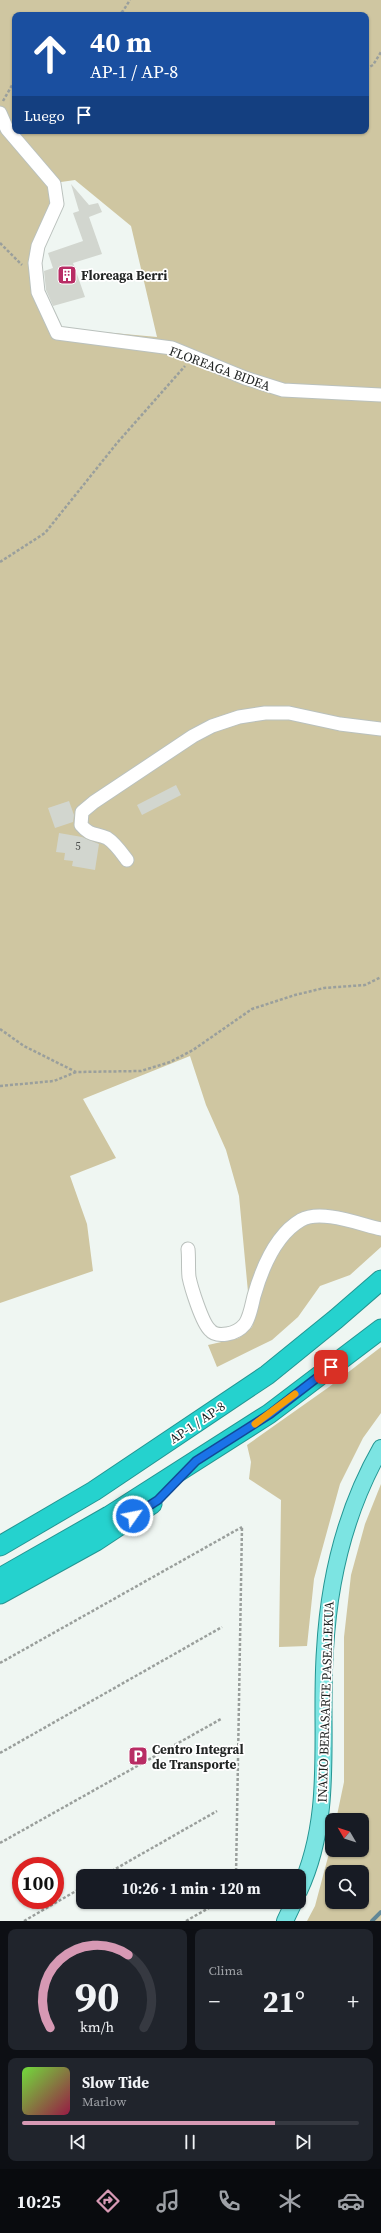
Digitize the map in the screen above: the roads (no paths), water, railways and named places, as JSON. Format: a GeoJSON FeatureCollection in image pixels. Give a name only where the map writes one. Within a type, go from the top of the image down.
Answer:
{"type":"FeatureCollection","features":[{"type":"Feature","properties":{"kind":"highway","name":"AP-1 / AP-8"},"geometry":{"type":"LineString","coordinates":[[0,1546],[94,1491],[267,1375],[336,1320],[381,1280]]}},
{"type":"Feature","properties":{"kind":"highway"},"geometry":{"type":"LineString","coordinates":[[0,1578],[110,1516],[270,1414],[381,1329]]}},
{"type":"Feature","properties":{"kind":"highway"},"geometry":{"type":"LineString","coordinates":[[0,1594],[96,1541],[158,1500],[196,1461]]}},
{"type":"Feature","properties":{"kind":"main road","name":"INAXIO BERASARTE PASEALEKUA"},"geometry":{"type":"LineString","coordinates":[[306,1874],[312,1859],[319,1825],[323,1794],[324,1650],[330,1590],[338,1554],[355,1499],[381,1448]]}},
{"type":"Feature","properties":{"kind":"main road"},"geometry":{"type":"LineString","coordinates":[[285,1921],[291,1909]]}},
{"type":"Feature","properties":{"kind":"street","name":"FLOREAGA BIDEA"},"geometry":{"type":"LineString","coordinates":[[0,113],[7,129],[54,184],[58,204],[38,246],[35,263],[38,292],[56,333],[172,348],[245,378],[283,390],[381,395]]}},
{"type":"Feature","properties":{"kind":"street"},"geometry":{"type":"LineString","coordinates":[[127,860],[118,848],[107,838],[88,833],[81,825],[82,812],[94,802],[212,726],[239,717],[259,714],[289,713],[340,724],[381,729]]}},
{"type":"Feature","properties":{"kind":"street"},"geometry":{"type":"LineString","coordinates":[[188,1249],[189,1277],[204,1322],[210,1330],[218,1335],[229,1334],[239,1330],[245,1324],[261,1274],[276,1246],[289,1229],[302,1220],[314,1216],[327,1216],[381,1229]]}},
{"type":"Feature","properties":{"kind":"waterway"},"geometry":{"type":"LineString","coordinates":[[372,1921],[381,1912]]}},
{"type":"Feature","properties":{"kind":"place","name":"Floreaga Berri"},"geometry":{"type":"Point","coordinates":[67,275]}},
{"type":"Feature","properties":{"kind":"place","name":"Centro Integral de Transporte"},"geometry":{"type":"Point","coordinates":[138,1756]}}]}
